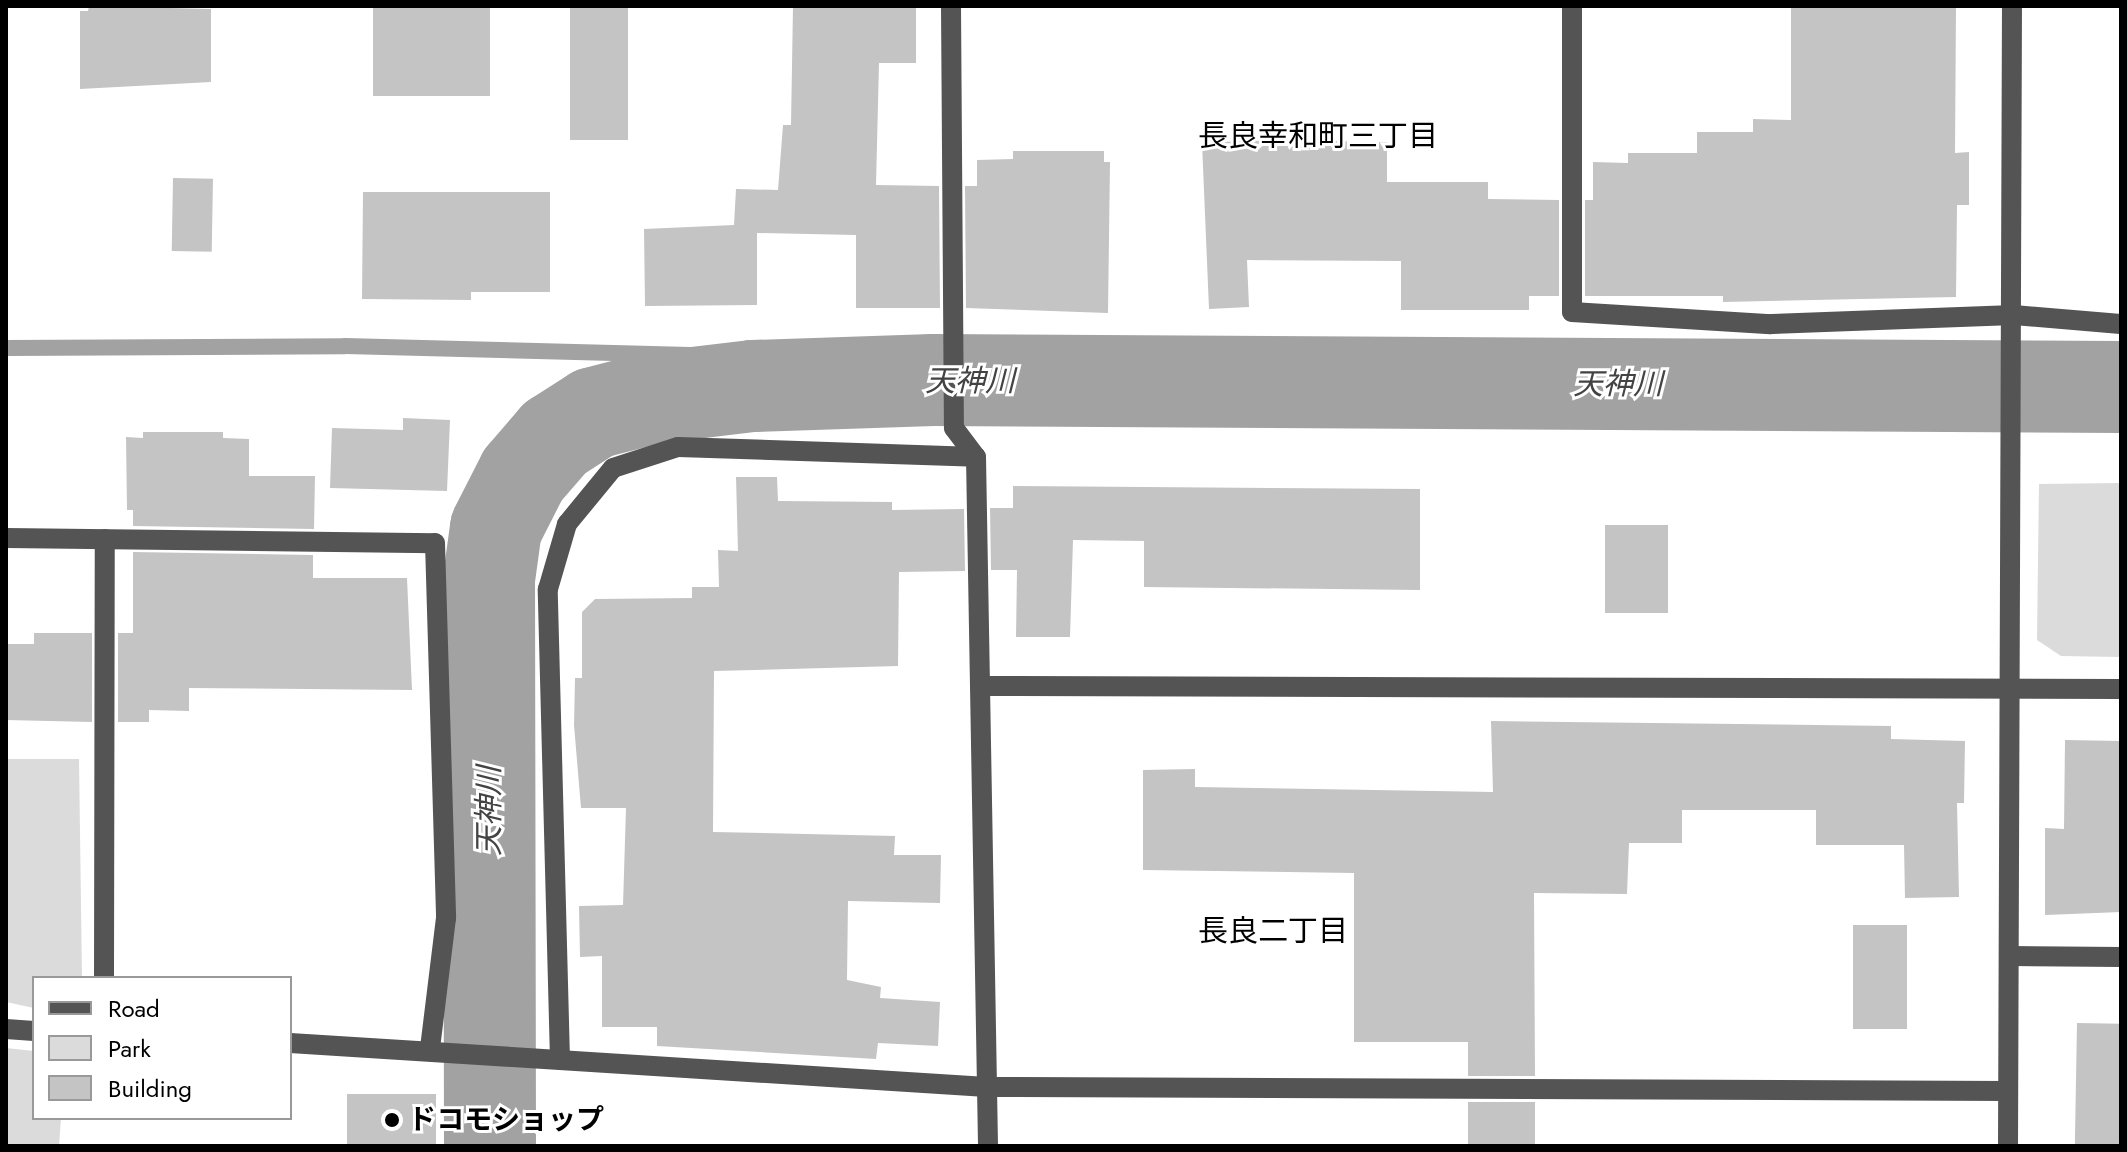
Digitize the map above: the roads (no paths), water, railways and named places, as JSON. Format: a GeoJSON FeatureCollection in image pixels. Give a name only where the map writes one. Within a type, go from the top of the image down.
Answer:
{"type":"FeatureCollection","features":[{"type":"Feature","properties":{"kind":"street"},"geometry":{"type":"LineString","coordinates":[[951,6],[954,428],[976,457],[988,1146]]}},
{"type":"Feature","properties":{"kind":"street"},"geometry":{"type":"LineString","coordinates":[[1572,6],[1572,312],[1771,324],[2014,315],[2121,324]]}},
{"type":"Feature","properties":{"kind":"street"},"geometry":{"type":"LineString","coordinates":[[2008,1146],[2014,431],[2012,6]]}},
{"type":"Feature","properties":{"kind":"street"},"geometry":{"type":"LineString","coordinates":[[560,1060],[548,589],[567,524],[613,468],[678,447],[976,457]]}},
{"type":"Feature","properties":{"kind":"street"},"geometry":{"type":"LineString","coordinates":[[6,538],[435,543],[446,918],[430,1048]]}},
{"type":"Feature","properties":{"kind":"street"},"geometry":{"type":"LineString","coordinates":[[104,976],[105,539]]}},
{"type":"Feature","properties":{"kind":"street"},"geometry":{"type":"LineString","coordinates":[[980,686],[2121,689]]}},
{"type":"Feature","properties":{"kind":"street"},"geometry":{"type":"LineString","coordinates":[[2010,956],[2121,957]]}},
{"type":"Feature","properties":{"kind":"street"},"geometry":{"type":"LineString","coordinates":[[6,1029],[32,1031]]}},
{"type":"Feature","properties":{"kind":"street"},"geometry":{"type":"LineString","coordinates":[[292,1043],[430,1048],[560,1060],[987,1087],[2008,1091]]}},
{"type":"Feature","properties":{"kind":"waterway"},"geometry":{"type":"LineString","coordinates":[[6,348],[345,346],[719,356],[753,386]]}},
{"type":"Feature","properties":{"kind":"waterway","name":"天神川"},"geometry":{"type":"LineString","coordinates":[[490,1146],[489,579],[496,528],[523,475],[555,438],[594,413],[652,398],[753,386],[933,380],[2121,387]]}},
{"type":"Feature","properties":{"kind":"place","name":"ドコモショップ"},"geometry":{"type":"Point","coordinates":[392,1120]}},
{"type":"Feature","properties":{"kind":"district","name":"長良幸和町三丁目"},"geometry":{"type":"Point","coordinates":[1318,136]}},
{"type":"Feature","properties":{"kind":"district","name":"長良二丁目"},"geometry":{"type":"Point","coordinates":[1273,931]}}]}
